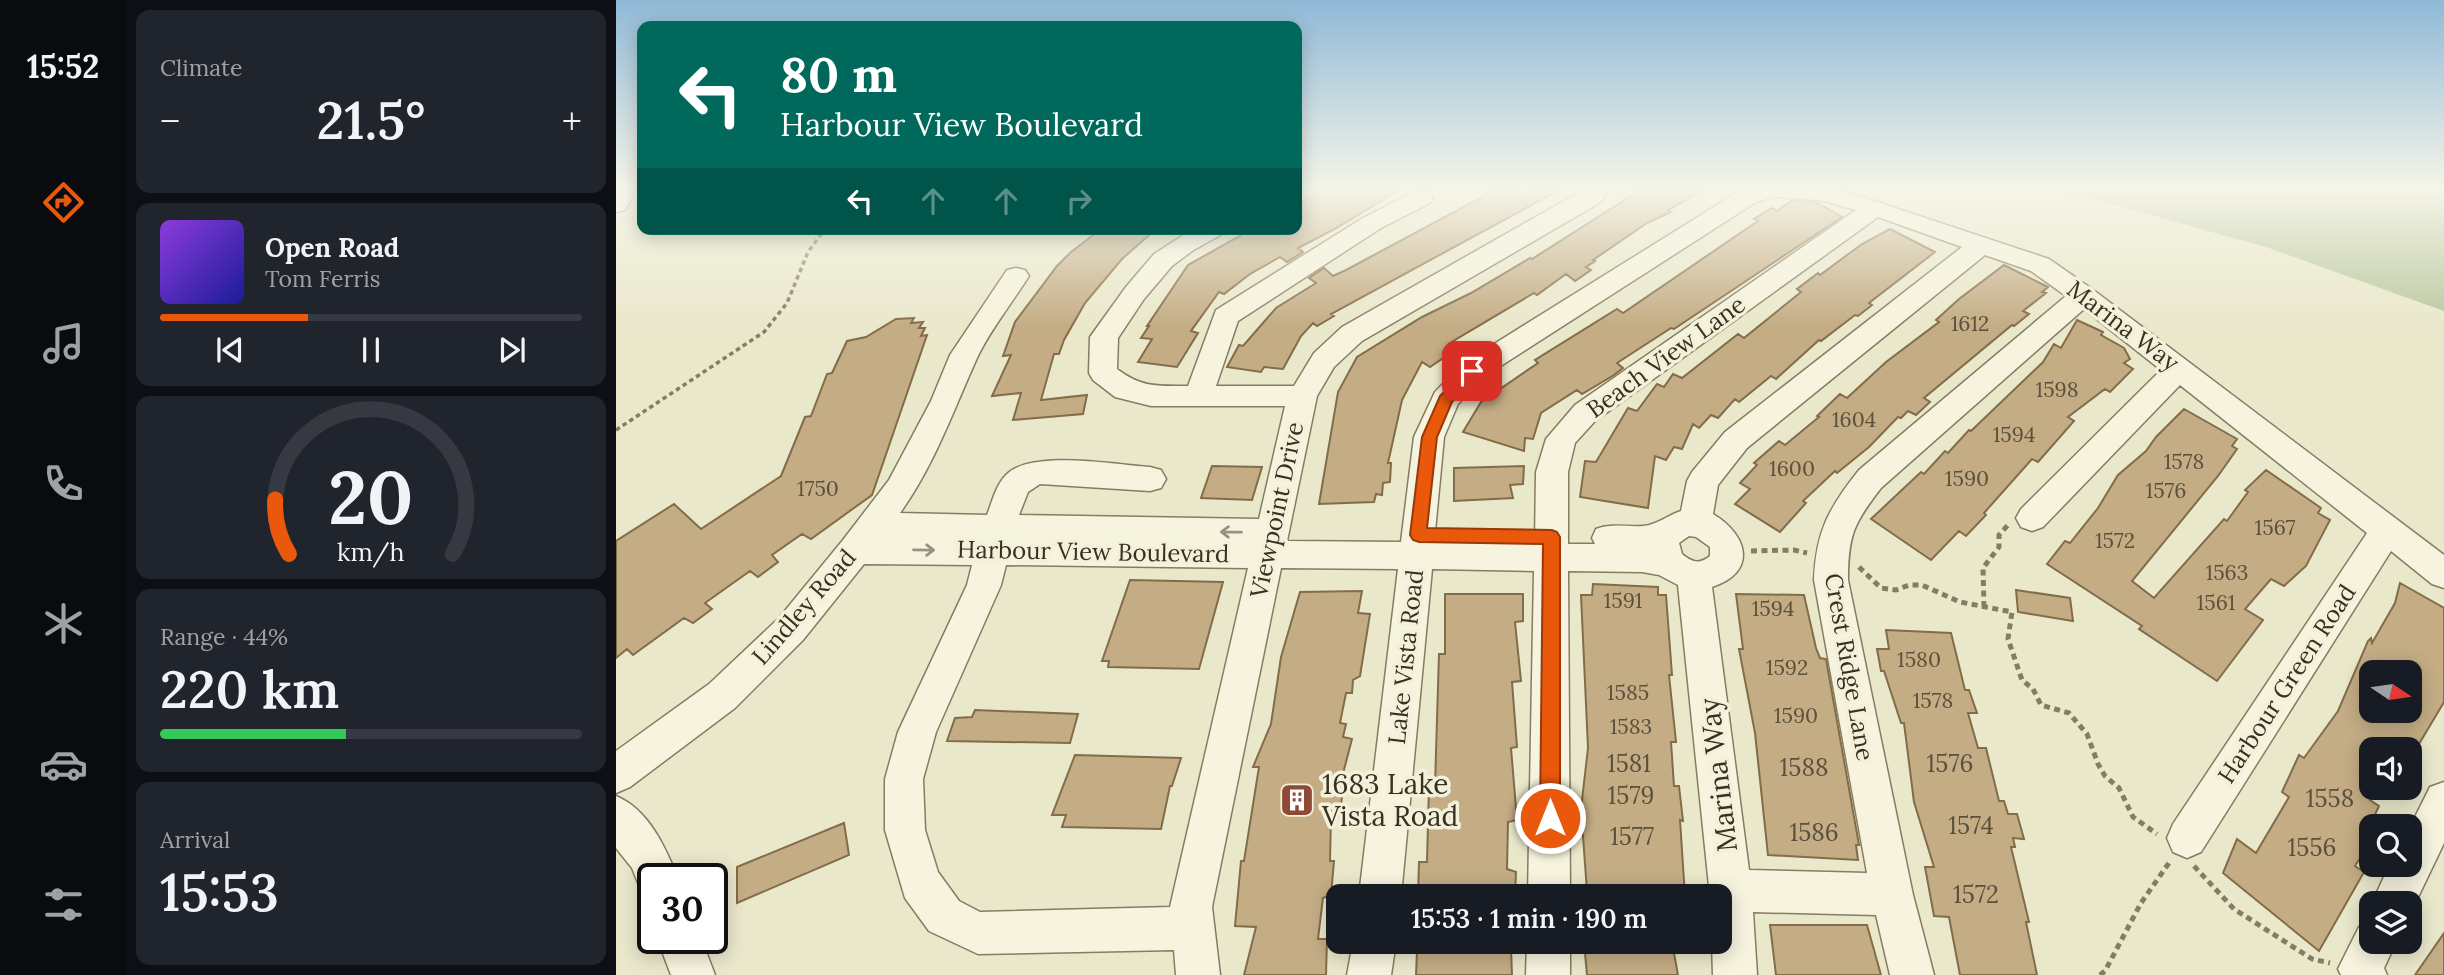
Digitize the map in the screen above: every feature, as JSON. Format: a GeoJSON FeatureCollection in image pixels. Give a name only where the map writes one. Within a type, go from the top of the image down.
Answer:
{"type":"FeatureCollection","features":[{"type":"Feature","properties":{"kind":"street"},"geometry":{"type":"LineString","coordinates":[[1198,397],[1226,316],[1354,234]]}},
{"type":"Feature","properties":{"kind":"street","name":"Viewpoint Drive"},"geometry":{"type":"LineString","coordinates":[[1198,975],[1191,906],[1302,396],[1324,360],[1352,334],[1523,234]]}},
{"type":"Feature","properties":{"kind":"street","name":"Lake Vista Road"},"geometry":{"type":"LineString","coordinates":[[1381,884],[1429,437],[1446,399],[1472,371],[1688,234]]}},
{"type":"Feature","properties":{"kind":"street","name":"Beach View Lane"},"geometry":{"type":"LineString","coordinates":[[1549,884],[1552,471],[1561,439],[1585,413],[1838,234]]}},
{"type":"Feature","properties":{"kind":"street","name":"Lake Vista Road"},"geometry":{"type":"LineString","coordinates":[[1950,234],[1982,245]]}},
{"type":"Feature","properties":{"kind":"street"},"geometry":{"type":"LineString","coordinates":[[1202,235],[1163,260],[1104,337],[1103,373],[1125,390],[1151,396],[1302,396]]}},
{"type":"Feature","properties":{"kind":"street","name":"Marina Way"},"geometry":{"type":"LineString","coordinates":[[1730,884],[1681,549],[1703,481],[1736,440],[1982,245],[2040,265],[2083,295],[2444,574]]}},
{"type":"Feature","properties":{"kind":"street","name":"Lindley Road"},"geometry":{"type":"LineString","coordinates":[[616,774],[722,696],[791,629],[865,538],[900,489],[946,401],[964,355],[1016,276]]}},
{"type":"Feature","properties":{"kind":"street","name":"Crest Ridge Lane"},"geometry":{"type":"LineString","coordinates":[[1912,975],[1892,895],[1831,580],[1832,545],[1841,516],[1870,479],[2083,295]]}},
{"type":"Feature","properties":{"kind":"street"},"geometry":{"type":"LineString","coordinates":[[2032,518],[2179,369]]}},
{"type":"Feature","properties":{"kind":"street"},"geometry":{"type":"LineString","coordinates":[[1150,479],[1039,472],[1024,477],[1015,485],[995,539],[984,585],[918,732],[904,779],[905,830],[920,883],[944,916],[978,933],[1194,928]]}},
{"type":"Feature","properties":{"kind":"street"},"geometry":{"type":"LineString","coordinates":[[1713,529],[1723,538],[1727,548],[1724,565],[1717,572],[1681,549],[1713,529]]}},
{"type":"Feature","properties":{"kind":"street","name":"Harbour Green Road"},"geometry":{"type":"LineString","coordinates":[[2182,844],[2387,530]]}},
{"type":"Feature","properties":{"kind":"street","name":"Harbour View Boulevard"},"geometry":{"type":"LineString","coordinates":[[865,538],[1552,547],[1642,558],[1681,549]]}},
{"type":"Feature","properties":{"kind":"street"},"geometry":{"type":"LineString","coordinates":[[2399,891],[2444,801]]}},
{"type":"Feature","properties":{"kind":"street"},"geometry":{"type":"LineString","coordinates":[[616,816],[647,854],[651,863]]}},
{"type":"Feature","properties":{"kind":"street"},"geometry":{"type":"LineString","coordinates":[[1732,890],[1892,895]]}},
{"type":"Feature","properties":{"kind":"street","name":"Marina Way"},"geometry":{"type":"LineString","coordinates":[[1732,911],[1735,975]]}},
{"type":"Feature","properties":{"kind":"street"},"geometry":{"type":"LineString","coordinates":[[685,954],[694,975]]}},
{"type":"Feature","properties":{"kind":"street"},"geometry":{"type":"LineString","coordinates":[[1369,975],[1373,954]]}},
{"type":"Feature","properties":{"kind":"street"},"geometry":{"type":"LineString","coordinates":[[1548,975],[1549,954]]}},
{"type":"Feature","properties":{"kind":"path"},"geometry":{"type":"LineString","coordinates":[[616,430],[764,332],[784,311],[794,290],[805,251],[820,235]]}},
{"type":"Feature","properties":{"kind":"path"},"geometry":{"type":"LineString","coordinates":[[1984,607],[1985,590],[1980,575],[1983,563],[1999,547],[1999,535],[2017,515],[2032,518]]}},
{"type":"Feature","properties":{"kind":"path"},"geometry":{"type":"LineString","coordinates":[[1727,548],[1764,554],[1800,550],[1812,556],[1857,565],[1881,588],[1896,590],[1909,585],[1922,585],[1960,602],[2012,612],[2008,639],[2022,680],[2033,689],[2042,705],[2069,713],[2087,734],[2098,764],[2105,776],[2119,788],[2133,817],[2182,844],[2234,909],[2312,959],[2366,962]]}},
{"type":"Feature","properties":{"kind":"path"},"geometry":{"type":"LineString","coordinates":[[2100,975],[2105,971],[2141,903],[2182,844]]}},
{"type":"Feature","properties":{"kind":"green space"},"geometry":{"type":"Polygon","coordinates":[[[2221,234],[2444,234],[2444,311],[2266,247],[2221,234]]]}},
{"type":"Feature","properties":{"kind":"building"},"geometry":{"type":"Polygon","coordinates":[[[1324,234],[1298,248],[1303,252],[1287,262],[1280,257],[1250,274],[1224,294],[1219,292],[1191,331],[1198,333],[1177,367],[1138,362],[1152,339],[1141,338],[1147,326],[1188,265],[1241,235],[1324,234]]]}},
{"type":"Feature","properties":{"kind":"building"},"geometry":{"type":"Polygon","coordinates":[[[1412,234],[1477,234],[1331,314],[1334,316],[1317,326],[1313,323],[1301,336],[1283,369],[1264,367],[1261,372],[1227,367],[1239,345],[1243,346],[1276,308],[1316,283],[1309,278],[1324,268],[1333,276],[1412,234]]]}},
{"type":"Feature","properties":{"kind":"building"},"geometry":{"type":"Polygon","coordinates":[[[1570,234],[1630,234],[1593,260],[1595,261],[1586,267],[1591,270],[1575,281],[1566,274],[1537,295],[1534,293],[1450,343],[1454,345],[1444,352],[1449,354],[1430,367],[1422,362],[1402,400],[1388,463],[1391,463],[1390,482],[1383,483],[1382,495],[1376,494],[1374,502],[1319,504],[1338,392],[1357,357],[1422,317],[1532,259],[1570,234]]]}},
{"type":"Feature","properties":{"kind":"building"},"geometry":{"type":"Polygon","coordinates":[[[1738,234],[1816,234],[1674,329],[1671,328],[1617,363],[1623,368],[1614,375],[1582,394],[1577,390],[1541,413],[1533,439],[1525,438],[1524,451],[1463,432],[1481,402],[1538,363],[1535,360],[1617,309],[1623,313],[1738,234]]]}},
{"type":"Feature","properties":{"kind":"building"},"geometry":{"type":"Polygon","coordinates":[[[1880,234],[1901,234],[1935,252],[1869,303],[1872,305],[1858,316],[1855,315],[1819,340],[1776,379],[1771,376],[1739,402],[1735,399],[1718,418],[1711,415],[1699,428],[1693,424],[1682,449],[1674,447],[1666,460],[1655,456],[1648,508],[1580,497],[1585,461],[1596,462],[1628,408],[1637,411],[1657,384],[1664,387],[1673,374],[1682,378],[1738,334],[1744,338],[1801,292],[1797,289],[1880,234]]]}},
{"type":"Feature","properties":{"kind":"building"},"geometry":{"type":"Polygon","coordinates":[[[1093,235],[1149,235],[1122,259],[1085,303],[1059,354],[1054,354],[1041,400],[1087,395],[1083,414],[1013,420],[1021,393],[992,396],[1011,355],[1003,356],[1015,322],[1057,266],[1093,235]]]}},
{"type":"Feature","properties":{"kind":"building"},"geometry":{"type":"Polygon","coordinates":[[[2004,265],[2048,287],[2042,292],[2046,293],[2023,311],[2029,314],[1924,398],[1930,402],[1916,415],[1908,411],[1901,418],[1898,417],[1869,447],[1837,473],[1835,471],[1803,501],[1806,503],[1780,532],[1735,504],[1750,489],[1740,483],[1757,465],[1754,463],[1779,441],[1785,445],[1819,417],[1817,416],[1840,394],[1847,398],[1886,362],[1939,322],[1936,320],[1959,299],[2004,265]]]}},
{"type":"Feature","properties":{"kind":"building"},"geometry":{"type":"Polygon","coordinates":[[[914,318],[911,323],[923,322],[919,328],[925,328],[921,336],[927,335],[872,495],[811,539],[802,534],[772,555],[778,562],[758,577],[750,571],[705,603],[712,609],[693,623],[684,618],[633,655],[627,649],[616,658],[616,541],[674,504],[701,529],[781,476],[805,417],[811,416],[827,374],[832,373],[847,341],[866,337],[896,319],[914,318]]]}},
{"type":"Feature","properties":{"kind":"building"},"geometry":{"type":"Polygon","coordinates":[[[2077,320],[2103,332],[2101,335],[2124,348],[2130,359],[2124,363],[2133,369],[2110,392],[2105,389],[2068,417],[2074,421],[2038,462],[2032,459],[1966,536],[1959,531],[1931,560],[1871,519],[1921,472],[1924,474],[1945,451],[1948,453],[2043,362],[2054,344],[2061,348],[2077,320]]]}},
{"type":"Feature","properties":{"kind":"building"},"geometry":{"type":"Polygon","coordinates":[[[2184,409],[2237,439],[2232,446],[2237,449],[2132,581],[2154,598],[2224,519],[2227,521],[2248,492],[2245,490],[2266,470],[2321,508],[2318,513],[2330,520],[2306,566],[2284,586],[2271,579],[2245,609],[2263,620],[2217,681],[2139,629],[2142,626],[2047,564],[2065,541],[2070,543],[2098,508],[2118,475],[2146,451],[2184,409]]]}},
{"type":"Feature","properties":{"kind":"building"},"geometry":{"type":"Polygon","coordinates":[[[1212,466],[1262,467],[1252,500],[1201,498],[1212,466]]]}},
{"type":"Feature","properties":{"kind":"building"},"geometry":{"type":"Polygon","coordinates":[[[1524,466],[1523,484],[1510,485],[1513,498],[1454,501],[1454,468],[1524,466]]]}},
{"type":"Feature","properties":{"kind":"building"},"geometry":{"type":"Polygon","coordinates":[[[1130,580],[1223,582],[1199,669],[1108,667],[1109,661],[1102,661],[1130,580]]]}},
{"type":"Feature","properties":{"kind":"building"},"geometry":{"type":"Polygon","coordinates":[[[2400,583],[2444,608],[2444,702],[2422,739],[2359,737],[2359,800],[2370,800],[2379,806],[2375,814],[2359,814],[2359,860],[2355,866],[2359,869],[2361,877],[2319,951],[2223,873],[2237,839],[2256,853],[2289,797],[2282,792],[2299,755],[2304,758],[2338,711],[2359,662],[2359,723],[2422,723],[2422,660],[2360,660],[2371,638],[2372,643],[2395,603],[2400,583]]]}},
{"type":"Feature","properties":{"kind":"building"},"geometry":{"type":"Polygon","coordinates":[[[1593,584],[1658,587],[1658,595],[1666,595],[1672,675],[1669,675],[1676,742],[1671,742],[1674,786],[1679,786],[1683,821],[1680,820],[1684,884],[1586,884],[1581,809],[1588,748],[1581,595],[1592,595],[1593,584]]]}},
{"type":"Feature","properties":{"kind":"building"},"geometry":{"type":"Polygon","coordinates":[[[2016,590],[2070,598],[2073,621],[2018,612],[2016,590]]]}},
{"type":"Feature","properties":{"kind":"building"},"geometry":{"type":"Polygon","coordinates":[[[1362,591],[1358,613],[1370,614],[1360,676],[1353,680],[1352,693],[1346,693],[1340,723],[1346,724],[1343,737],[1352,739],[1340,785],[1343,785],[1340,817],[1331,816],[1330,861],[1334,861],[1332,884],[1326,884],[1318,939],[1326,939],[1326,975],[1244,975],[1256,927],[1235,926],[1241,861],[1244,861],[1259,767],[1253,767],[1271,724],[1281,657],[1300,592],[1362,591]]]}},
{"type":"Feature","properties":{"kind":"building"},"geometry":{"type":"Polygon","coordinates":[[[1445,594],[1523,594],[1523,621],[1515,622],[1521,681],[1512,682],[1517,747],[1511,748],[1517,820],[1508,822],[1507,869],[1516,872],[1516,884],[1418,884],[1419,862],[1427,862],[1429,787],[1435,786],[1439,654],[1445,654],[1445,594]]]}},
{"type":"Feature","properties":{"kind":"building"},"geometry":{"type":"Polygon","coordinates":[[[1736,594],[1804,595],[1816,648],[1820,658],[1826,659],[1859,845],[1856,845],[1858,860],[1768,855],[1755,733],[1739,649],[1743,649],[1736,594]]]}},
{"type":"Feature","properties":{"kind":"building"},"geometry":{"type":"Polygon","coordinates":[[[1886,630],[1951,633],[1965,690],[1969,690],[1977,713],[1968,713],[1978,748],[1986,748],[1999,801],[2004,801],[2008,814],[2017,814],[2024,839],[2013,838],[2015,847],[2011,847],[2029,922],[2026,922],[2037,975],[1960,975],[1949,917],[1934,916],[1925,867],[1934,867],[1914,802],[1904,723],[1901,723],[1884,671],[1881,671],[1877,649],[1889,649],[1886,630]]]}},
{"type":"Feature","properties":{"kind":"building"},"geometry":{"type":"Polygon","coordinates":[[[975,710],[1078,714],[1070,743],[947,741],[955,718],[972,717],[975,710]]]}},
{"type":"Feature","properties":{"kind":"building"},"geometry":{"type":"Polygon","coordinates":[[[1075,755],[1181,758],[1170,786],[1161,829],[1062,827],[1066,815],[1052,815],[1075,755]]]}},
{"type":"Feature","properties":{"kind":"building"},"geometry":{"type":"Polygon","coordinates":[[[844,823],[849,855],[737,903],[737,867],[844,823]]]}},
{"type":"Feature","properties":{"kind":"building"},"geometry":{"type":"Polygon","coordinates":[[[1770,925],[1867,925],[1881,975],[1776,975],[1770,925]]]}},
{"type":"Feature","properties":{"kind":"building"},"geometry":{"type":"Polygon","coordinates":[[[2444,933],[2444,975],[2415,975],[2444,933]]]}},
{"type":"Feature","properties":{"kind":"building"},"geometry":{"type":"Polygon","coordinates":[[[1417,954],[1511,954],[1512,975],[1416,975],[1417,954]]]}},
{"type":"Feature","properties":{"kind":"building"},"geometry":{"type":"Polygon","coordinates":[[[1585,954],[1674,954],[1678,975],[1587,975],[1585,954]]]}},
{"type":"Feature","properties":{"kind":"place","name":"1683 Lake Vista Road"},"geometry":{"type":"Point","coordinates":[1297,800]}},
{"type":"Feature","properties":{"kind":"route"},"geometry":{"type":"LineString","coordinates":[[1472,371],[1446,399],[1429,437],[1419,535],[1552,537],[1550,818]]}}]}
